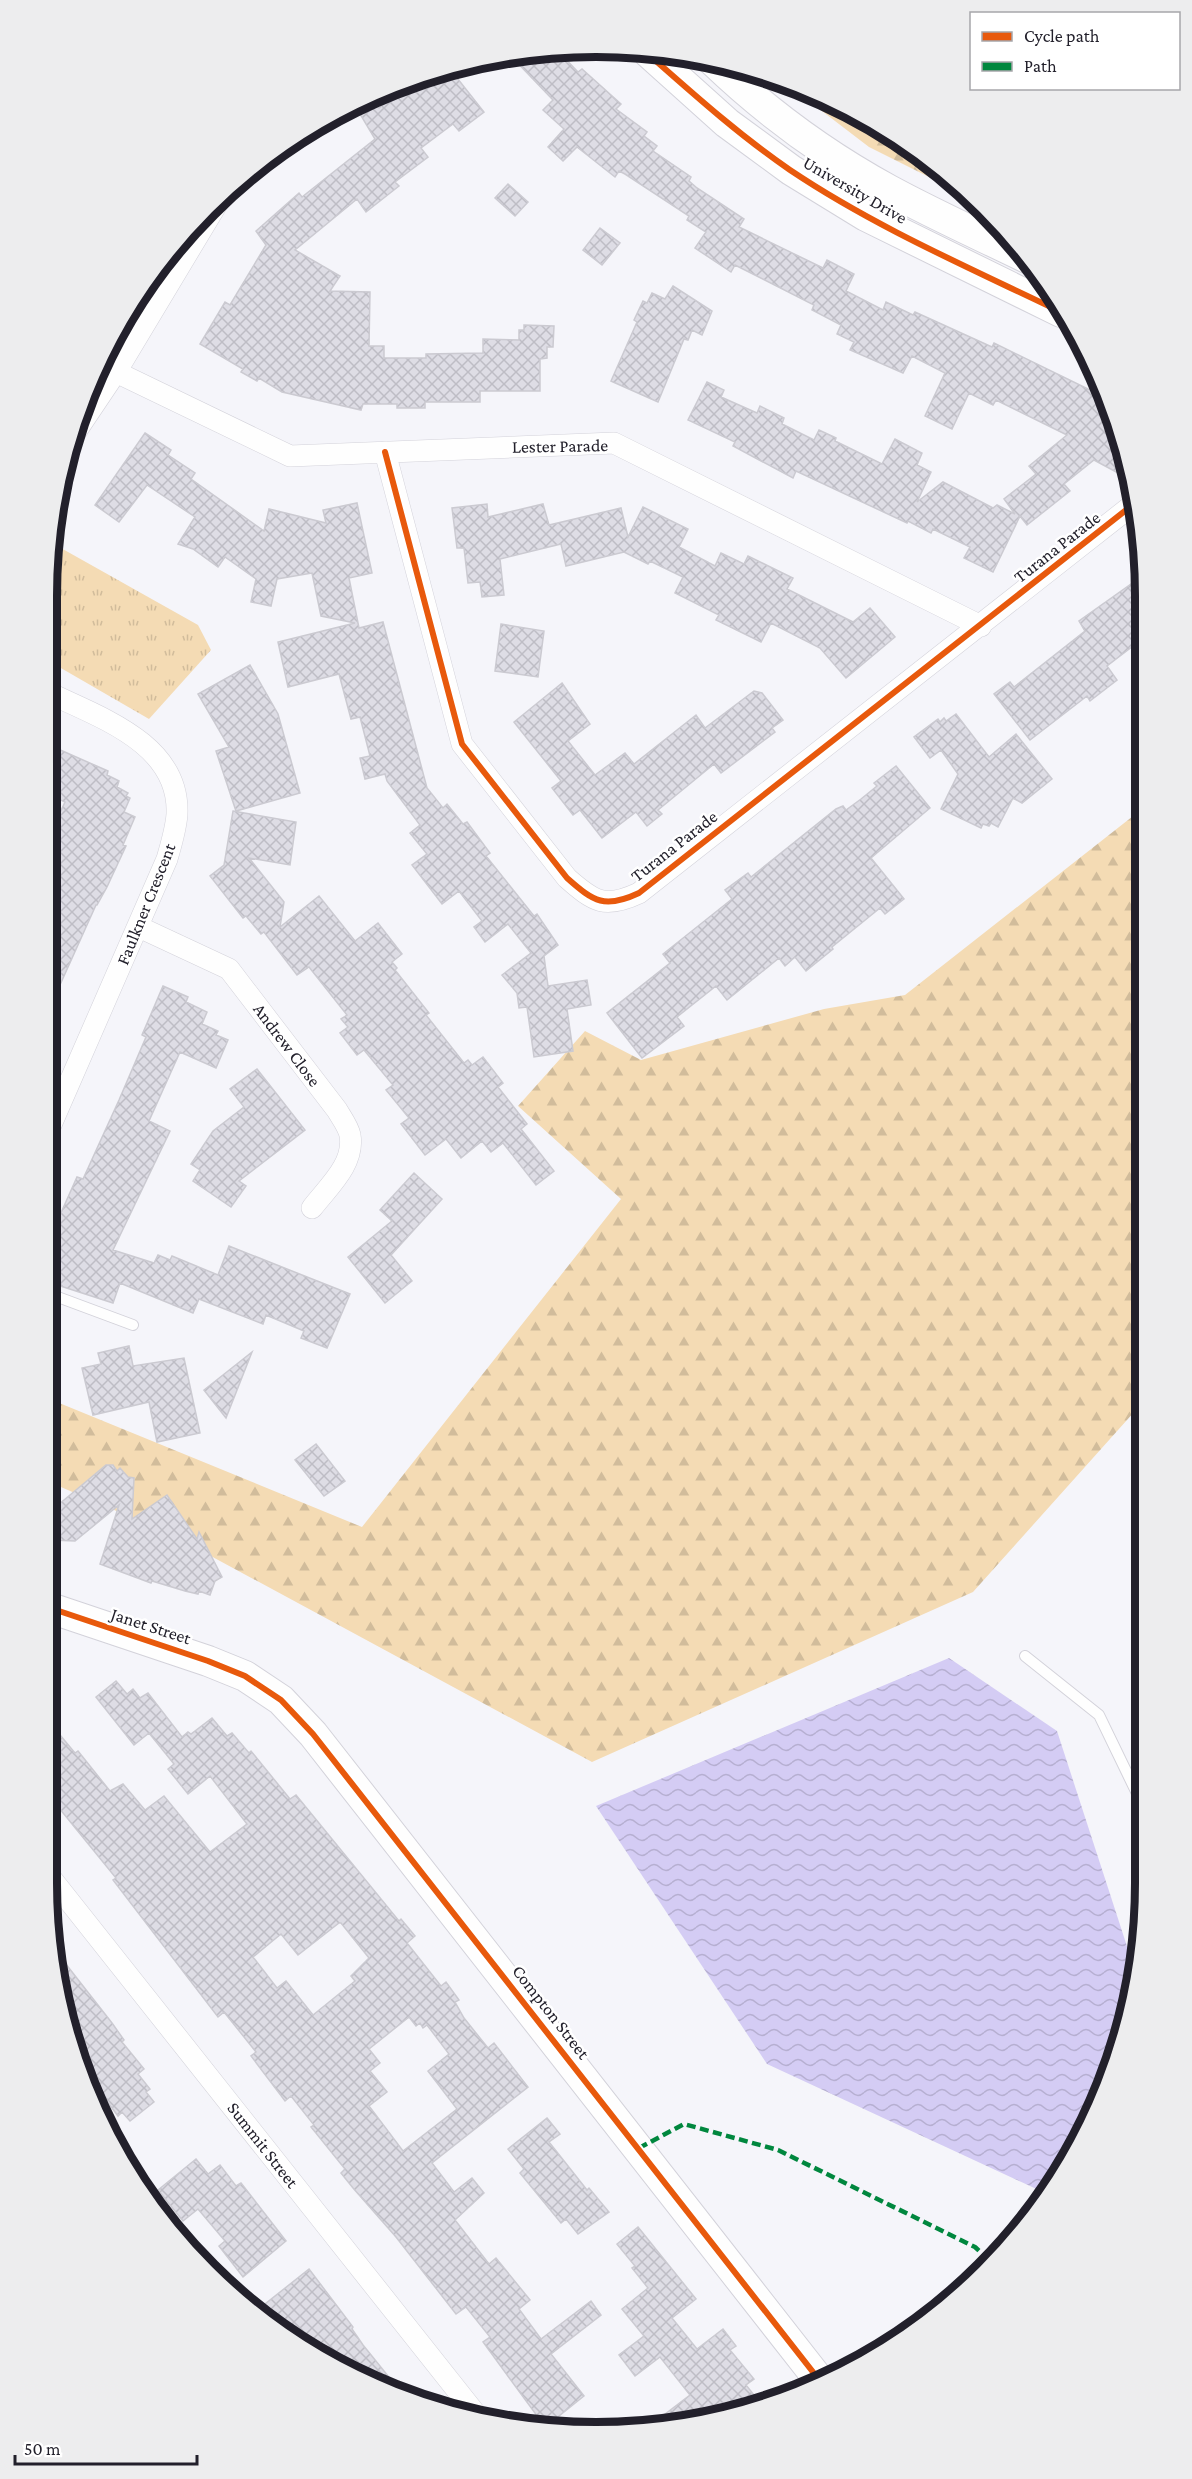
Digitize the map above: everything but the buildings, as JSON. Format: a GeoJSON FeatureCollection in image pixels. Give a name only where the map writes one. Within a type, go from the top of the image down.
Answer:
{"type":"FeatureCollection","features":[{"type":"Feature","properties":{"kind":"street","name":"University Drive"},"geometry":{"type":"LineString","coordinates":[[658,61],[727,123],[791,170],[866,216],[1050,307]]}},
{"type":"Feature","properties":{"kind":"street","name":"University Drive"},"geometry":{"type":"LineString","coordinates":[[725,73],[748,94],[816,145],[888,189],[1007,248]]}},
{"type":"Feature","properties":{"kind":"street"},"geometry":{"type":"LineString","coordinates":[[91,409],[202,229]]}},
{"type":"Feature","properties":{"kind":"street","name":"Lester Parade"},"geometry":{"type":"LineString","coordinates":[[116,372],[290,456],[614,443],[981,626]]}},
{"type":"Feature","properties":{"kind":"street","name":"Turana Parade"},"geometry":{"type":"LineString","coordinates":[[386,452],[462,744],[567,878],[584,893],[602,902],[621,902],[639,893],[1128,509]]}},
{"type":"Feature","properties":{"kind":"street","name":"Faulkner Crescent"},"geometry":{"type":"LineString","coordinates":[[57,697],[123,729],[138,739],[162,765],[174,789],[177,813],[167,859],[57,1110]]}},
{"type":"Feature","properties":{"kind":"street","name":"Andrew Close"},"geometry":{"type":"LineString","coordinates":[[139,927],[229,969],[337,1110],[350,1133],[350,1154],[339,1173],[312,1208]]}},
{"type":"Feature","properties":{"kind":"street","name":"Janet Street"},"geometry":{"type":"LineString","coordinates":[[57,1611],[245,1676]]}},
{"type":"Feature","properties":{"kind":"street","name":"Compton Street"},"geometry":{"type":"LineString","coordinates":[[245,1676],[281,1700],[312,1734],[815,2375]]}},
{"type":"Feature","properties":{"kind":"street","name":"Summit Street"},"geometry":{"type":"LineString","coordinates":[[57,1887],[471,2407]]}},
{"type":"Feature","properties":{"kind":"lane"},"geometry":{"type":"LineString","coordinates":[[57,1297],[133,1325]]}},
{"type":"Feature","properties":{"kind":"lane"},"geometry":{"type":"LineString","coordinates":[[1025,1656],[1099,1715],[1135,1789]]}},
{"type":"Feature","properties":{"kind":"green space"},"geometry":{"type":"Polygon","coordinates":[[[810,102],[866,129],[924,168],[942,184],[869,147],[810,102]]]}},
{"type":"Feature","properties":{"kind":"green space"},"geometry":{"type":"Polygon","coordinates":[[[60,547],[198,625],[211,650],[149,719],[57,666],[60,547]]]}},
{"type":"Feature","properties":{"kind":"green space"},"geometry":{"type":"Polygon","coordinates":[[[1135,814],[1135,1411],[973,1592],[592,1762],[172,1535],[57,1485],[57,1402],[362,1527],[621,1199],[518,1106],[585,1031],[641,1060],[824,1009],[905,995],[1135,814]]]}},
{"type":"Feature","properties":{"kind":"water"},"geometry":{"type":"Polygon","coordinates":[[[949,1658],[1057,1731],[1130,1955],[1117,2023],[1094,2089],[1063,2153],[1039,2190],[767,2064],[596,1806],[949,1658]]]}},
{"type":"Feature","properties":{"kind":"marked path"},"geometry":{"type":"LineString","coordinates":[[639,2148],[684,2124],[778,2150],[975,2247],[984,2256]]}},
{"type":"Feature","properties":{"kind":"cycle path"},"geometry":{"type":"LineString","coordinates":[[656,61],[755,144],[822,191],[923,246],[1051,307]]}},
{"type":"Feature","properties":{"kind":"cycle path"},"geometry":{"type":"LineString","coordinates":[[385,452],[462,744],[567,878],[593,898],[608,902],[639,893],[1128,509]]}},
{"type":"Feature","properties":{"kind":"cycle path"},"geometry":{"type":"LineString","coordinates":[[57,1610],[208,1661],[245,1676],[281,1700],[313,1734],[815,2375]]}}]}
